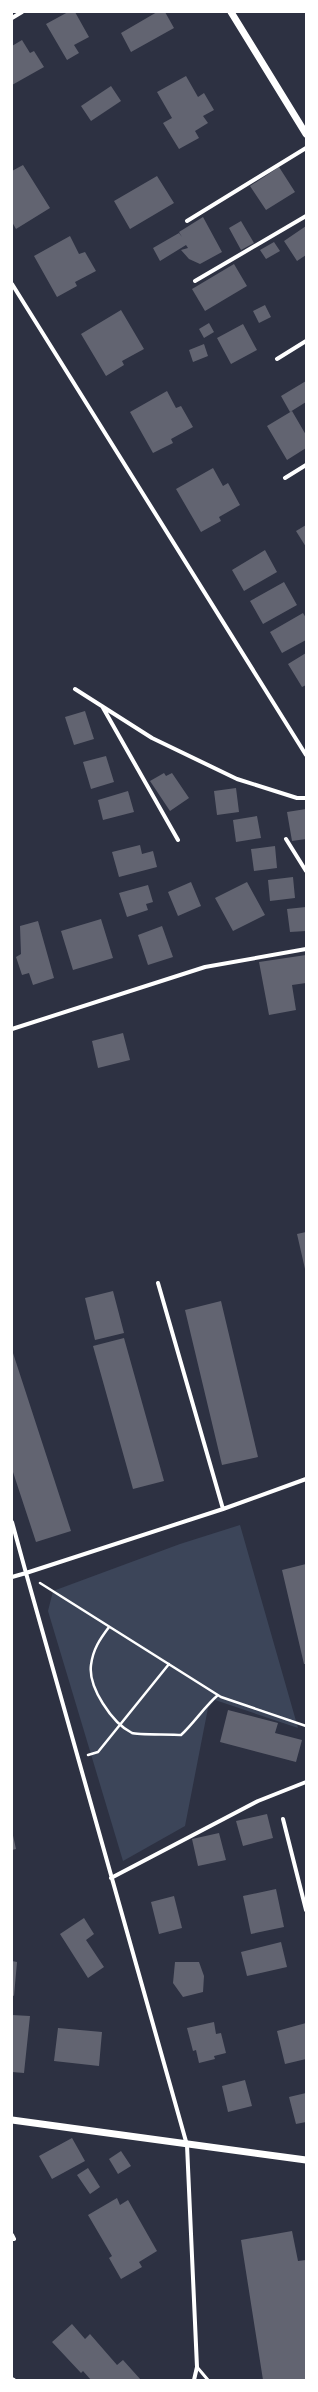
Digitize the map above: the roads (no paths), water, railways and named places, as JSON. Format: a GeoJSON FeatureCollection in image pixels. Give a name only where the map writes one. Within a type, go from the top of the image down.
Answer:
{"type":"FeatureCollection","features":[{"type":"Feature","properties":{"kind":"street"},"geometry":{"type":"LineString","coordinates":[[12,18],[22,12]]}},
{"type":"Feature","properties":{"kind":"street"},"geometry":{"type":"LineString","coordinates":[[231,12],[306,134]]}},
{"type":"Feature","properties":{"kind":"street"},"geometry":{"type":"LineString","coordinates":[[187,221],[306,148]]}},
{"type":"Feature","properties":{"kind":"street"},"geometry":{"type":"LineString","coordinates":[[195,281],[306,216]]}},
{"type":"Feature","properties":{"kind":"street"},"geometry":{"type":"LineString","coordinates":[[12,284],[306,754]]}},
{"type":"Feature","properties":{"kind":"street"},"geometry":{"type":"LineString","coordinates":[[277,359],[306,341]]}},
{"type":"Feature","properties":{"kind":"street"},"geometry":{"type":"LineString","coordinates":[[285,478],[306,465]]}},
{"type":"Feature","properties":{"kind":"street"},"geometry":{"type":"LineString","coordinates":[[75,689],[152,738],[237,779],[297,798],[306,798]]}},
{"type":"Feature","properties":{"kind":"street"},"geometry":{"type":"LineString","coordinates":[[102,706],[178,840]]}},
{"type":"Feature","properties":{"kind":"street"},"geometry":{"type":"LineString","coordinates":[[286,839],[306,871]]}},
{"type":"Feature","properties":{"kind":"street"},"geometry":{"type":"LineString","coordinates":[[12,1029],[205,967],[306,948]]}},
{"type":"Feature","properties":{"kind":"street"},"geometry":{"type":"LineString","coordinates":[[158,1283],[223,1509]]}},
{"type":"Feature","properties":{"kind":"street"},"geometry":{"type":"LineString","coordinates":[[12,1577],[223,1509],[306,1479]]}},
{"type":"Feature","properties":{"kind":"street"},"geometry":{"type":"LineString","coordinates":[[12,1522],[77,1758],[187,2145],[197,2367],[194,2380]]}},
{"type":"Feature","properties":{"kind":"street"},"geometry":{"type":"LineString","coordinates":[[111,1878],[258,1801],[306,1782]]}},
{"type":"Feature","properties":{"kind":"street"},"geometry":{"type":"LineString","coordinates":[[283,1818],[306,1910]]}},
{"type":"Feature","properties":{"kind":"street"},"geometry":{"type":"LineString","coordinates":[[12,2120],[306,2160]]}},
{"type":"Feature","properties":{"kind":"lane"},"geometry":{"type":"LineString","coordinates":[[197,2367],[208,2380]]}}]}
